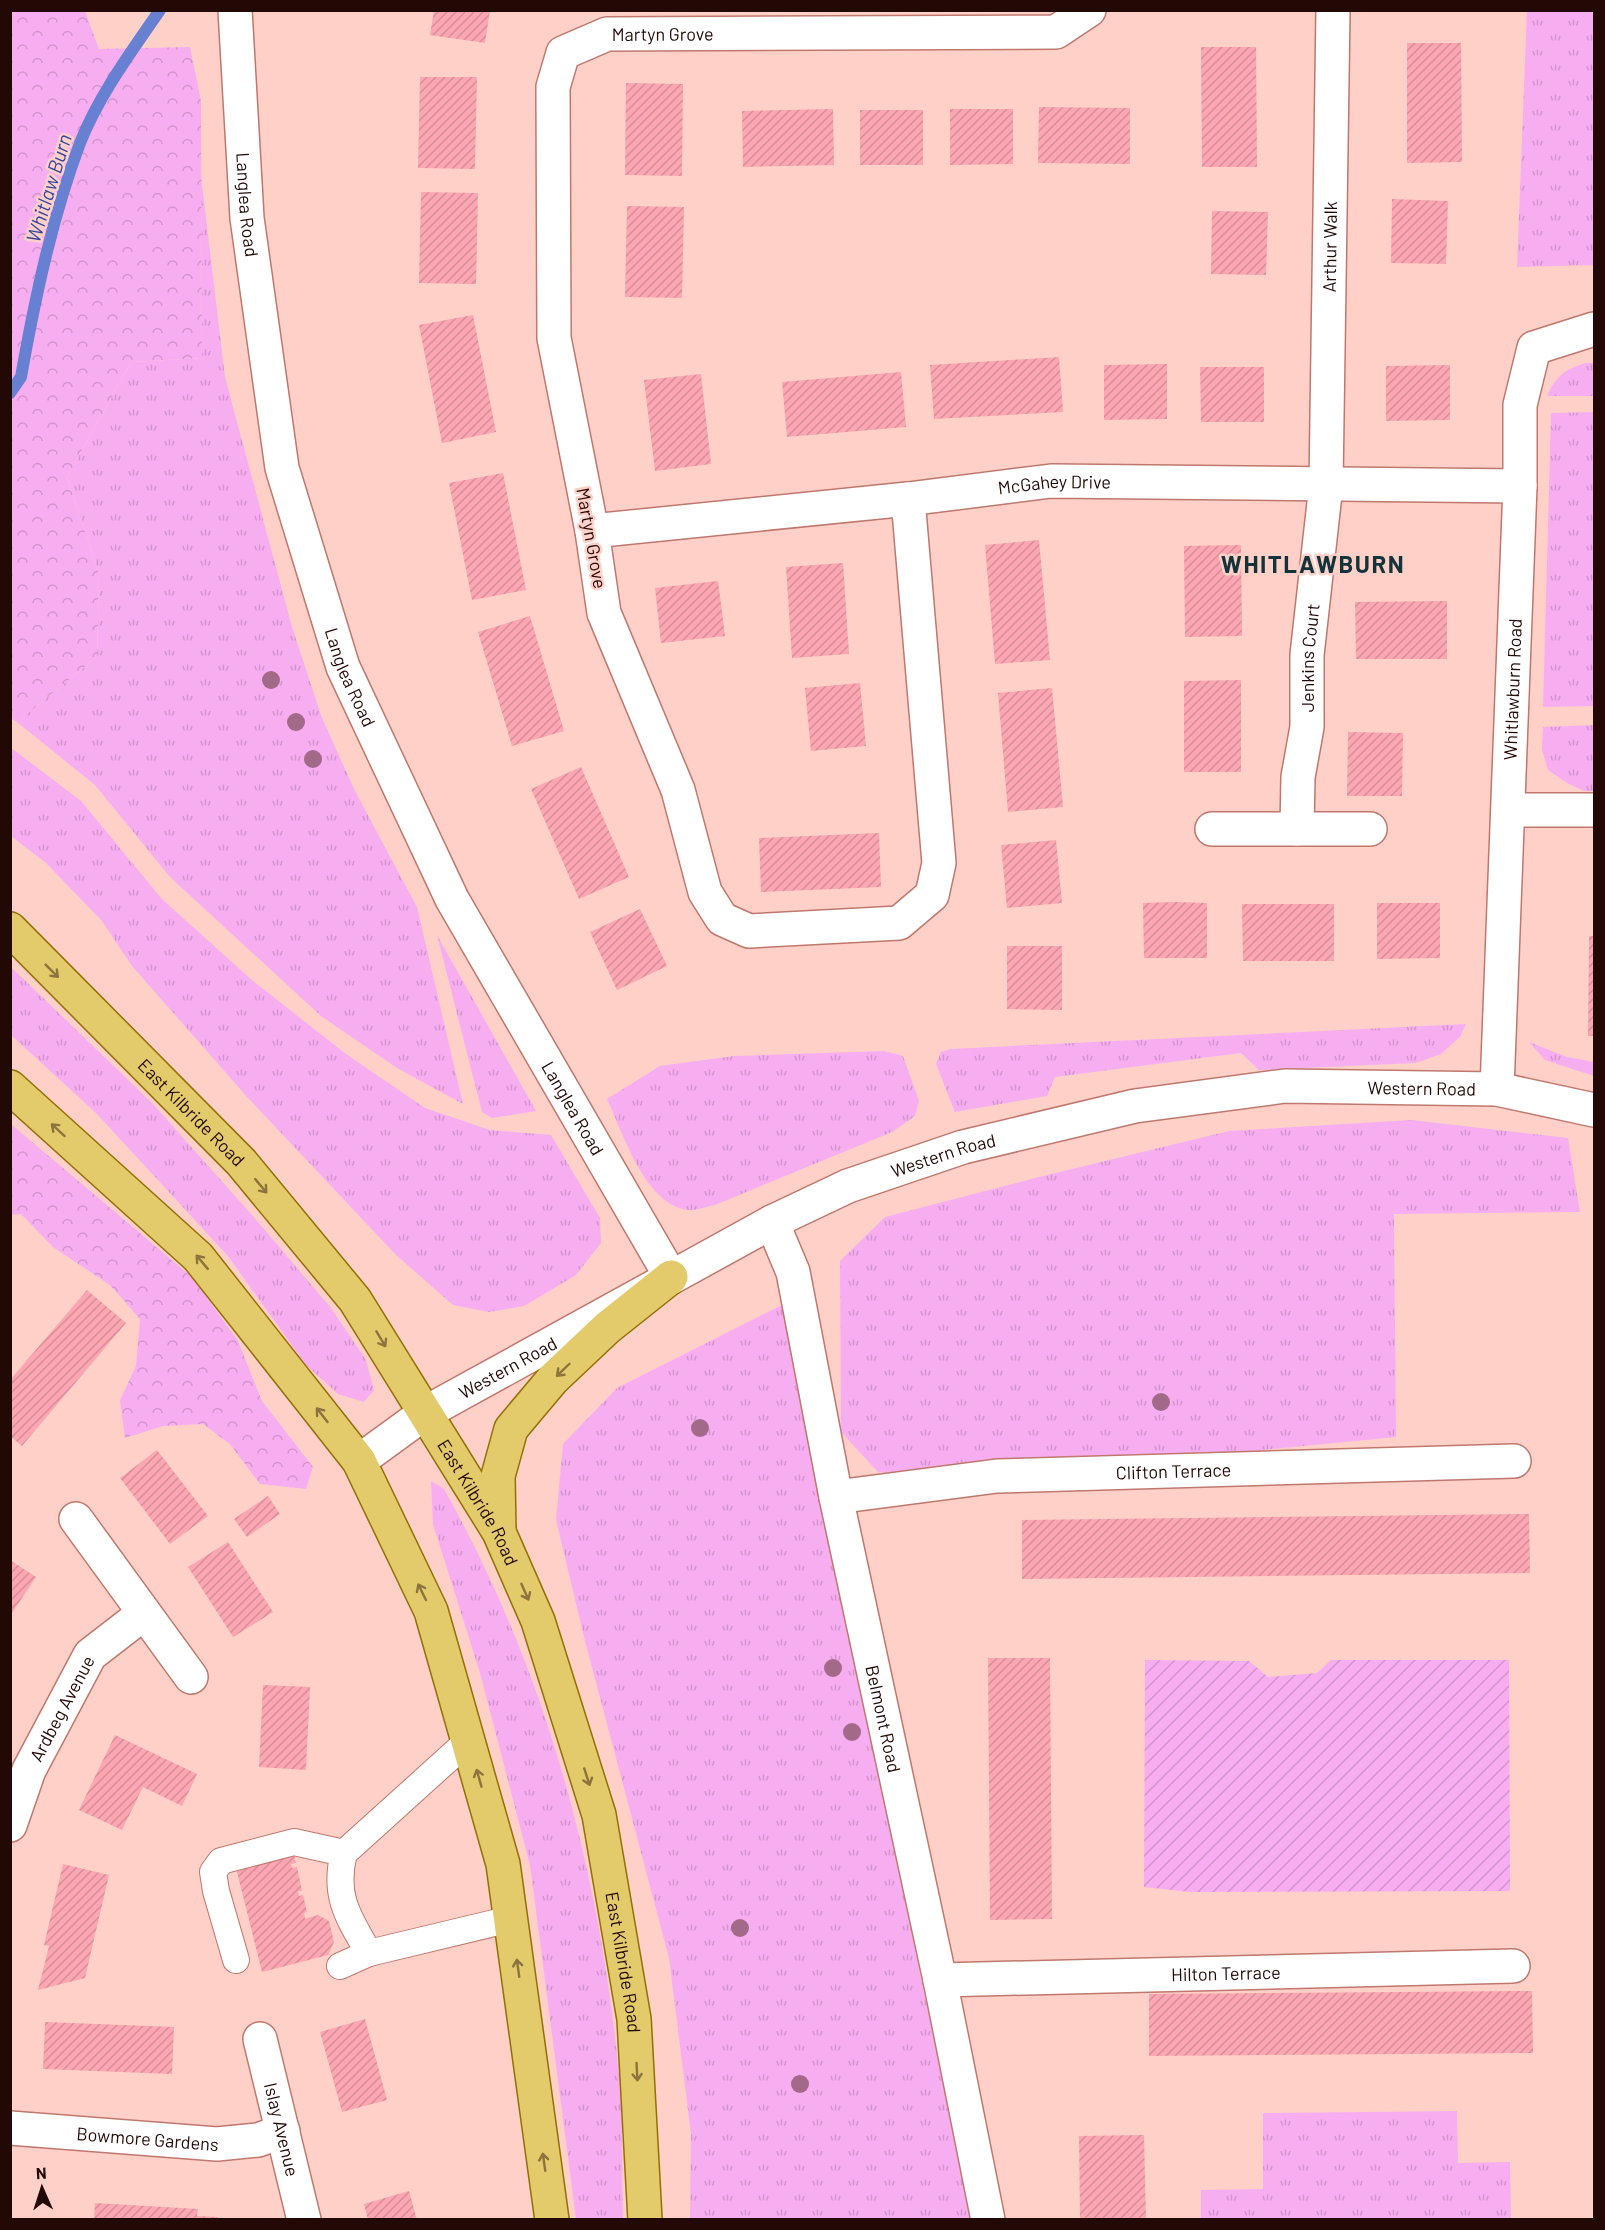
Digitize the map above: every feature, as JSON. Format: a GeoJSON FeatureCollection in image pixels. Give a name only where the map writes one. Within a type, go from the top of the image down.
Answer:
{"type":"FeatureCollection","features":[{"type":"Feature","properties":{"kind":"main road","name":"East Kilbride Road"},"geometry":{"type":"LineString","coordinates":[[10,929],[241,1162],[361,1307],[499,1532],[538,1620],[599,1815],[634,2019],[645,2220]]}},
{"type":"Feature","properties":{"kind":"main road"},"geometry":{"type":"LineString","coordinates":[[10,1087],[198,1257],[359,1461],[431,1611],[503,1864],[552,2220]]}},
{"type":"Feature","properties":{"kind":"main road"},"geometry":{"type":"LineString","coordinates":[[499,1532],[498,1476],[511,1429],[553,1379],[592,1342],[671,1277]]}},
{"type":"Feature","properties":{"kind":"street","name":"Langlea Road"},"geometry":{"type":"LineString","coordinates":[[235,10],[247,218],[282,468],[344,667],[452,899],[671,1277]]}},
{"type":"Feature","properties":{"kind":"street","name":"Martyn Grove"},"geometry":{"type":"LineString","coordinates":[[908,499],[939,863],[932,895],[899,923],[750,931],[722,919],[705,892],[678,790],[604,613],[592,531],[554,338],[553,87],[563,53],[607,34],[1056,32],[1089,10]]}},
{"type":"Feature","properties":{"kind":"street","name":"Arthur Walk"},"geometry":{"type":"LineString","coordinates":[[1326,484],[1333,10]]}},
{"type":"Feature","properties":{"kind":"street","name":"Whitlawburn Road"},"geometry":{"type":"LineString","coordinates":[[1497,1089],[1520,486],[1520,405],[1534,348],[1592,329]]}},
{"type":"Feature","properties":{"kind":"street","name":"McGahey Drive"},"geometry":{"type":"LineString","coordinates":[[592,531],[908,499],[1051,481],[1520,486]]}},
{"type":"Feature","properties":{"kind":"street","name":"Jenkins Court"},"geometry":{"type":"LineString","coordinates":[[1297,829],[1298,777],[1307,727],[1307,655],[1326,484]]}},
{"type":"Feature","properties":{"kind":"street"},"geometry":{"type":"LineString","coordinates":[[1509,810],[1594,810]]}},
{"type":"Feature","properties":{"kind":"street"},"geometry":{"type":"LineString","coordinates":[[1212,829],[1370,829]]}},
{"type":"Feature","properties":{"kind":"street","name":"Western Road"},"geometry":{"type":"LineString","coordinates":[[359,1461],[425,1413],[772,1222],[848,1186],[963,1147],[1135,1106],[1285,1086],[1497,1089],[1594,1110]]}},
{"type":"Feature","properties":{"kind":"street","name":"Belmont Road"},"geometry":{"type":"LineString","coordinates":[[772,1222],[793,1272],[836,1497],[940,1980],[988,2220]]}},
{"type":"Feature","properties":{"kind":"street","name":"Clifton Terrace"},"geometry":{"type":"LineString","coordinates":[[836,1497],[997,1476],[1514,1461]]}},
{"type":"Feature","properties":{"kind":"street"},"geometry":{"type":"LineString","coordinates":[[76,1519],[191,1677]]}},
{"type":"Feature","properties":{"kind":"street","name":"Ardbeg Avenue"},"geometry":{"type":"LineString","coordinates":[[10,1825],[29,1770],[90,1655],[143,1614]]}},
{"type":"Feature","properties":{"kind":"street","name":"Hilton Terrace"},"geometry":{"type":"LineString","coordinates":[[940,1980],[1513,1966]]}},
{"type":"Feature","properties":{"kind":"street","name":"Islay Avenue"},"geometry":{"type":"LineString","coordinates":[[260,2039],[304,2220]]}},
{"type":"Feature","properties":{"kind":"street","name":"Bowmore Gardens"},"geometry":{"type":"LineString","coordinates":[[10,2128],[217,2144],[258,2140],[283,2131]]}},
{"type":"Feature","properties":{"kind":"lane"},"geometry":{"type":"LineString","coordinates":[[369,1953],[341,1898],[338,1875],[344,1853],[468,1741]]}},
{"type":"Feature","properties":{"kind":"lane"},"geometry":{"type":"LineString","coordinates":[[236,1960],[216,1891],[213,1872],[221,1861],[294,1842],[344,1853]]}},
{"type":"Feature","properties":{"kind":"lane"},"geometry":{"type":"LineString","coordinates":[[340,1966],[369,1953],[511,1919]]}},
{"type":"Feature","properties":{"kind":"green space"},"geometry":{"type":"Polygon","coordinates":[[[11,10],[85,11],[99,49],[190,47],[201,101],[202,358],[131,362],[67,477],[99,574],[97,657],[17,722],[10,718],[11,10]]]}},
{"type":"Feature","properties":{"kind":"green space"},"geometry":{"type":"Polygon","coordinates":[[[1527,11],[1594,11],[1594,265],[1517,267],[1527,11]]]}},
{"type":"Feature","properties":{"kind":"green space"},"geometry":{"type":"Polygon","coordinates":[[[201,176],[225,377],[292,627],[322,718],[355,791],[417,907],[463,1104],[397,1068],[321,1016],[170,877],[95,785],[17,722],[97,657],[99,574],[67,477],[131,362],[202,358],[201,176]]]}},
{"type":"Feature","properties":{"kind":"green space"},"geometry":{"type":"Polygon","coordinates":[[[1586,363],[1594,363],[1594,396],[1547,396],[1562,374],[1586,363]]]}},
{"type":"Feature","properties":{"kind":"green space"},"geometry":{"type":"Polygon","coordinates":[[[1594,412],[1594,706],[1543,707],[1551,413],[1594,412]]]}},
{"type":"Feature","properties":{"kind":"green space"},"geometry":{"type":"Polygon","coordinates":[[[1594,725],[1594,791],[1584,791],[1548,770],[1542,750],[1543,727],[1594,725]]]}},
{"type":"Feature","properties":{"kind":"green space"},"geometry":{"type":"Polygon","coordinates":[[[10,747],[81,801],[162,899],[253,981],[346,1054],[425,1108],[490,1130],[551,1135],[600,1218],[601,1243],[576,1275],[524,1306],[489,1312],[453,1305],[396,1255],[248,1098],[132,966],[102,921],[46,863],[11,836],[10,747]]]}},
{"type":"Feature","properties":{"kind":"green space"},"geometry":{"type":"Polygon","coordinates":[[[437,935],[536,1111],[492,1118],[482,1112],[437,935]]]}},
{"type":"Feature","properties":{"kind":"green space"},"geometry":{"type":"Polygon","coordinates":[[[11,967],[153,1104],[331,1308],[366,1360],[374,1390],[364,1402],[338,1394],[306,1365],[228,1256],[96,1113],[11,1035],[11,967]]]}},
{"type":"Feature","properties":{"kind":"green space"},"geometry":{"type":"Polygon","coordinates":[[[1466,1024],[1460,1037],[1441,1054],[1416,1063],[1259,1070],[1241,1053],[1055,1077],[1047,1096],[955,1112],[936,1064],[941,1052],[951,1049],[1466,1024]]]}},
{"type":"Feature","properties":{"kind":"green space"},"geometry":{"type":"Polygon","coordinates":[[[1529,1042],[1567,1057],[1594,1062],[1594,1076],[1545,1060],[1529,1042]]]}},
{"type":"Feature","properties":{"kind":"green space"},"geometry":{"type":"Polygon","coordinates":[[[884,1051],[903,1056],[919,1101],[915,1116],[892,1132],[715,1205],[695,1210],[673,1205],[659,1195],[648,1182],[628,1148],[607,1099],[660,1066],[734,1056],[884,1051]]]}},
{"type":"Feature","properties":{"kind":"green space"},"geometry":{"type":"Polygon","coordinates":[[[1411,1120],[1568,1138],[1580,1212],[1394,1214],[1396,1437],[1211,1455],[911,1476],[878,1472],[841,1432],[840,1261],[885,1217],[1229,1131],[1411,1120]]]}},
{"type":"Feature","properties":{"kind":"green space"},"geometry":{"type":"Polygon","coordinates":[[[11,1124],[193,1278],[238,1341],[262,1401],[313,1467],[306,1489],[260,1484],[230,1444],[203,1424],[163,1426],[125,1438],[120,1400],[136,1366],[140,1319],[110,1285],[53,1247],[21,1214],[11,1215],[11,1124]]]}},
{"type":"Feature","properties":{"kind":"green space"},"geometry":{"type":"Polygon","coordinates":[[[782,1305],[970,2219],[690,2219],[691,2134],[669,1958],[585,1641],[556,1520],[563,1444],[617,1388],[782,1305]]]}},
{"type":"Feature","properties":{"kind":"green space"},"geometry":{"type":"Polygon","coordinates":[[[431,1481],[444,1489],[480,1557],[511,1627],[539,1699],[582,1847],[598,1923],[619,2075],[623,2219],[576,2219],[530,1865],[480,1673],[433,1524],[431,1481]]]}},
{"type":"Feature","properties":{"kind":"green space"},"geometry":{"type":"Polygon","coordinates":[[[1145,1660],[1249,1661],[1268,1677],[1317,1673],[1331,1660],[1509,1660],[1510,1891],[1190,1892],[1144,1887],[1145,1660]]]}},
{"type":"Feature","properties":{"kind":"green space"},"geometry":{"type":"Polygon","coordinates":[[[1457,2111],[1458,2163],[1510,2162],[1511,2219],[1201,2219],[1201,2190],[1263,2189],[1263,2113],[1457,2111]]]}},
{"type":"Feature","properties":{"kind":"building"},"geometry":{"type":"Polygon","coordinates":[[[434,10],[490,10],[485,43],[430,35],[434,10]]]}},
{"type":"Feature","properties":{"kind":"building"},"geometry":{"type":"Polygon","coordinates":[[[1407,43],[1461,43],[1462,162],[1407,163],[1407,43]]]}},
{"type":"Feature","properties":{"kind":"building"},"geometry":{"type":"Polygon","coordinates":[[[1201,47],[1256,47],[1257,167],[1202,167],[1201,47]]]}},
{"type":"Feature","properties":{"kind":"building"},"geometry":{"type":"Polygon","coordinates":[[[420,77],[477,77],[475,169],[418,168],[420,77]]]}},
{"type":"Feature","properties":{"kind":"building"},"geometry":{"type":"Polygon","coordinates":[[[626,83],[683,84],[682,176],[625,175],[626,83]]]}},
{"type":"Feature","properties":{"kind":"building"},"geometry":{"type":"Polygon","coordinates":[[[1039,107],[1130,108],[1130,164],[1038,163],[1039,107]]]}},
{"type":"Feature","properties":{"kind":"building"},"geometry":{"type":"Polygon","coordinates":[[[833,109],[834,165],[743,167],[742,111],[833,109]]]}},
{"type":"Feature","properties":{"kind":"building"},"geometry":{"type":"Polygon","coordinates":[[[950,109],[1013,109],[1013,164],[950,165],[950,109]]]}},
{"type":"Feature","properties":{"kind":"building"},"geometry":{"type":"Polygon","coordinates":[[[860,110],[923,110],[923,165],[860,165],[860,110]]]}},
{"type":"Feature","properties":{"kind":"building"},"geometry":{"type":"Polygon","coordinates":[[[421,192],[478,193],[476,284],[419,283],[421,192]]]}},
{"type":"Feature","properties":{"kind":"building"},"geometry":{"type":"Polygon","coordinates":[[[1392,199],[1448,201],[1446,264],[1391,263],[1392,199]]]}},
{"type":"Feature","properties":{"kind":"building"},"geometry":{"type":"Polygon","coordinates":[[[627,206],[684,207],[682,298],[625,297],[627,206]]]}},
{"type":"Feature","properties":{"kind":"building"},"geometry":{"type":"Polygon","coordinates":[[[1212,211],[1268,212],[1266,275],[1211,274],[1212,211]]]}},
{"type":"Feature","properties":{"kind":"building"},"geometry":{"type":"Polygon","coordinates":[[[473,315],[496,432],[442,443],[419,325],[473,315]]]}},
{"type":"Feature","properties":{"kind":"building"},"geometry":{"type":"Polygon","coordinates":[[[1059,357],[1063,412],[934,419],[930,365],[1059,357]]]}},
{"type":"Feature","properties":{"kind":"building"},"geometry":{"type":"Polygon","coordinates":[[[1167,364],[1167,419],[1104,420],[1104,365],[1167,364]]]}},
{"type":"Feature","properties":{"kind":"building"},"geometry":{"type":"Polygon","coordinates":[[[1450,365],[1450,420],[1386,421],[1386,366],[1450,365]]]}},
{"type":"Feature","properties":{"kind":"building"},"geometry":{"type":"Polygon","coordinates":[[[1200,367],[1264,367],[1264,422],[1201,422],[1200,367]]]}},
{"type":"Feature","properties":{"kind":"building"},"geometry":{"type":"Polygon","coordinates":[[[901,372],[906,427],[787,437],[782,382],[901,372]]]}},
{"type":"Feature","properties":{"kind":"building"},"geometry":{"type":"Polygon","coordinates":[[[701,374],[711,464],[655,471],[644,380],[701,374]]]}},
{"type":"Feature","properties":{"kind":"building"},"geometry":{"type":"Polygon","coordinates":[[[503,473],[526,590],[472,600],[449,483],[503,473]]]}},
{"type":"Feature","properties":{"kind":"building"},"geometry":{"type":"Polygon","coordinates":[[[1039,540],[1050,660],[995,664],[985,545],[1039,540]]]}},
{"type":"Feature","properties":{"kind":"building"},"geometry":{"type":"Polygon","coordinates":[[[1241,545],[1242,636],[1185,637],[1184,546],[1241,545]]]}},
{"type":"Feature","properties":{"kind":"building"},"geometry":{"type":"Polygon","coordinates":[[[843,563],[849,654],[792,658],[786,567],[843,563]]]}},
{"type":"Feature","properties":{"kind":"building"},"geometry":{"type":"Polygon","coordinates":[[[718,581],[725,636],[661,643],[655,588],[718,581]]]}},
{"type":"Feature","properties":{"kind":"building"},"geometry":{"type":"Polygon","coordinates":[[[1447,601],[1447,659],[1356,659],[1355,602],[1447,601]]]}},
{"type":"Feature","properties":{"kind":"building"},"geometry":{"type":"Polygon","coordinates":[[[530,616],[564,731],[512,746],[478,632],[530,616]]]}},
{"type":"Feature","properties":{"kind":"building"},"geometry":{"type":"Polygon","coordinates":[[[1241,680],[1241,772],[1184,772],[1184,681],[1241,680]]]}},
{"type":"Feature","properties":{"kind":"building"},"geometry":{"type":"Polygon","coordinates":[[[860,683],[866,746],[811,751],[805,688],[860,683]]]}},
{"type":"Feature","properties":{"kind":"building"},"geometry":{"type":"Polygon","coordinates":[[[1052,688],[1063,807],[1008,812],[998,693],[1052,688]]]}},
{"type":"Feature","properties":{"kind":"building"},"geometry":{"type":"Polygon","coordinates":[[[1348,732],[1403,733],[1402,796],[1347,796],[1348,732]]]}},
{"type":"Feature","properties":{"kind":"building"},"geometry":{"type":"Polygon","coordinates":[[[581,767],[629,877],[579,899],[531,789],[581,767]]]}},
{"type":"Feature","properties":{"kind":"building"},"geometry":{"type":"Polygon","coordinates":[[[879,833],[881,887],[761,892],[759,838],[879,833]]]}},
{"type":"Feature","properties":{"kind":"building"},"geometry":{"type":"Polygon","coordinates":[[[1056,840],[1062,903],[1007,908],[1001,845],[1056,840]]]}},
{"type":"Feature","properties":{"kind":"building"},"geometry":{"type":"Polygon","coordinates":[[[1143,903],[1207,903],[1207,958],[1144,958],[1143,903]]]}},
{"type":"Feature","properties":{"kind":"building"},"geometry":{"type":"Polygon","coordinates":[[[1377,903],[1440,903],[1440,958],[1377,959],[1377,903]]]}},
{"type":"Feature","properties":{"kind":"building"},"geometry":{"type":"Polygon","coordinates":[[[1242,904],[1334,904],[1334,961],[1243,961],[1242,904]]]}},
{"type":"Feature","properties":{"kind":"building"},"geometry":{"type":"Polygon","coordinates":[[[640,909],[667,966],[617,990],[590,932],[640,909]]]}},
{"type":"Feature","properties":{"kind":"building"},"geometry":{"type":"Polygon","coordinates":[[[1589,936],[1594,936],[1594,1036],[1588,1036],[1589,936]]]}},
{"type":"Feature","properties":{"kind":"building"},"geometry":{"type":"Polygon","coordinates":[[[1007,946],[1062,946],[1062,1010],[1007,1009],[1007,946]]]}},
{"type":"Feature","properties":{"kind":"building"},"geometry":{"type":"Polygon","coordinates":[[[87,1290],[126,1323],[22,1446],[10,1436],[10,1380],[87,1290]]]}},
{"type":"Feature","properties":{"kind":"building"},"geometry":{"type":"Polygon","coordinates":[[[157,1450],[208,1516],[170,1544],[120,1478],[157,1450]]]}},
{"type":"Feature","properties":{"kind":"building"},"geometry":{"type":"Polygon","coordinates":[[[268,1496],[280,1514],[247,1537],[234,1519],[268,1496]]]}},
{"type":"Feature","properties":{"kind":"building"},"geometry":{"type":"Polygon","coordinates":[[[1529,1514],[1530,1573],[1022,1579],[1022,1520],[1529,1514]]]}},
{"type":"Feature","properties":{"kind":"building"},"geometry":{"type":"Polygon","coordinates":[[[228,1542],[273,1612],[233,1637],[188,1567],[228,1542]]]}},
{"type":"Feature","properties":{"kind":"building"},"geometry":{"type":"Polygon","coordinates":[[[10,1560],[36,1577],[10,1616],[10,1560]]]}},
{"type":"Feature","properties":{"kind":"building"},"geometry":{"type":"Polygon","coordinates":[[[988,1658],[1050,1658],[1052,1919],[990,1920],[988,1658]]]}},
{"type":"Feature","properties":{"kind":"building"},"geometry":{"type":"Polygon","coordinates":[[[263,1685],[310,1687],[306,1770],[259,1767],[263,1685]]]}},
{"type":"Feature","properties":{"kind":"building"},"geometry":{"type":"Polygon","coordinates":[[[115,1735],[197,1774],[182,1806],[143,1787],[122,1830],[79,1810],[115,1735]]]}},
{"type":"Feature","properties":{"kind":"building"},"geometry":{"type":"Polygon","coordinates":[[[293,1850],[296,1863],[291,1864],[292,1868],[297,1867],[302,1891],[298,1891],[299,1896],[303,1895],[307,1912],[304,1913],[305,1919],[318,1915],[329,1921],[334,1942],[328,1955],[262,1972],[235,1864],[293,1850]]]}},
{"type":"Feature","properties":{"kind":"building"},"geometry":{"type":"Polygon","coordinates":[[[63,1864],[109,1875],[85,1978],[38,1990],[49,1946],[44,1945],[63,1864]]]}},
{"type":"Feature","properties":{"kind":"building"},"geometry":{"type":"Polygon","coordinates":[[[1532,1991],[1533,2053],[1149,2056],[1149,1994],[1532,1991]]]}},
{"type":"Feature","properties":{"kind":"building"},"geometry":{"type":"Polygon","coordinates":[[[365,2019],[387,2100],[342,2112],[320,2032],[365,2019]]]}},
{"type":"Feature","properties":{"kind":"building"},"geometry":{"type":"Polygon","coordinates":[[[45,2022],[174,2027],[172,2074],[43,2069],[45,2022]]]}},
{"type":"Feature","properties":{"kind":"building"},"geometry":{"type":"Polygon","coordinates":[[[1144,2135],[1146,2220],[1080,2220],[1079,2136],[1144,2135]]]}},
{"type":"Feature","properties":{"kind":"building"},"geometry":{"type":"Polygon","coordinates":[[[409,2191],[417,2220],[368,2220],[364,2204],[409,2191]]]}},
{"type":"Feature","properties":{"kind":"building"},"geometry":{"type":"Polygon","coordinates":[[[95,2203],[198,2209],[197,2216],[218,2217],[218,2220],[94,2220],[95,2203]]]}},
{"type":"Feature","properties":{"kind":"waterway","name":"Whitlaw Burn"},"geometry":{"type":"LineString","coordinates":[[10,393],[21,377],[45,258],[80,143],[106,91],[160,10]]}},
{"type":"Feature","properties":{"kind":"district","name":"WHITLAWBURN"},"geometry":{"type":"Point","coordinates":[1313,563]}}]}
